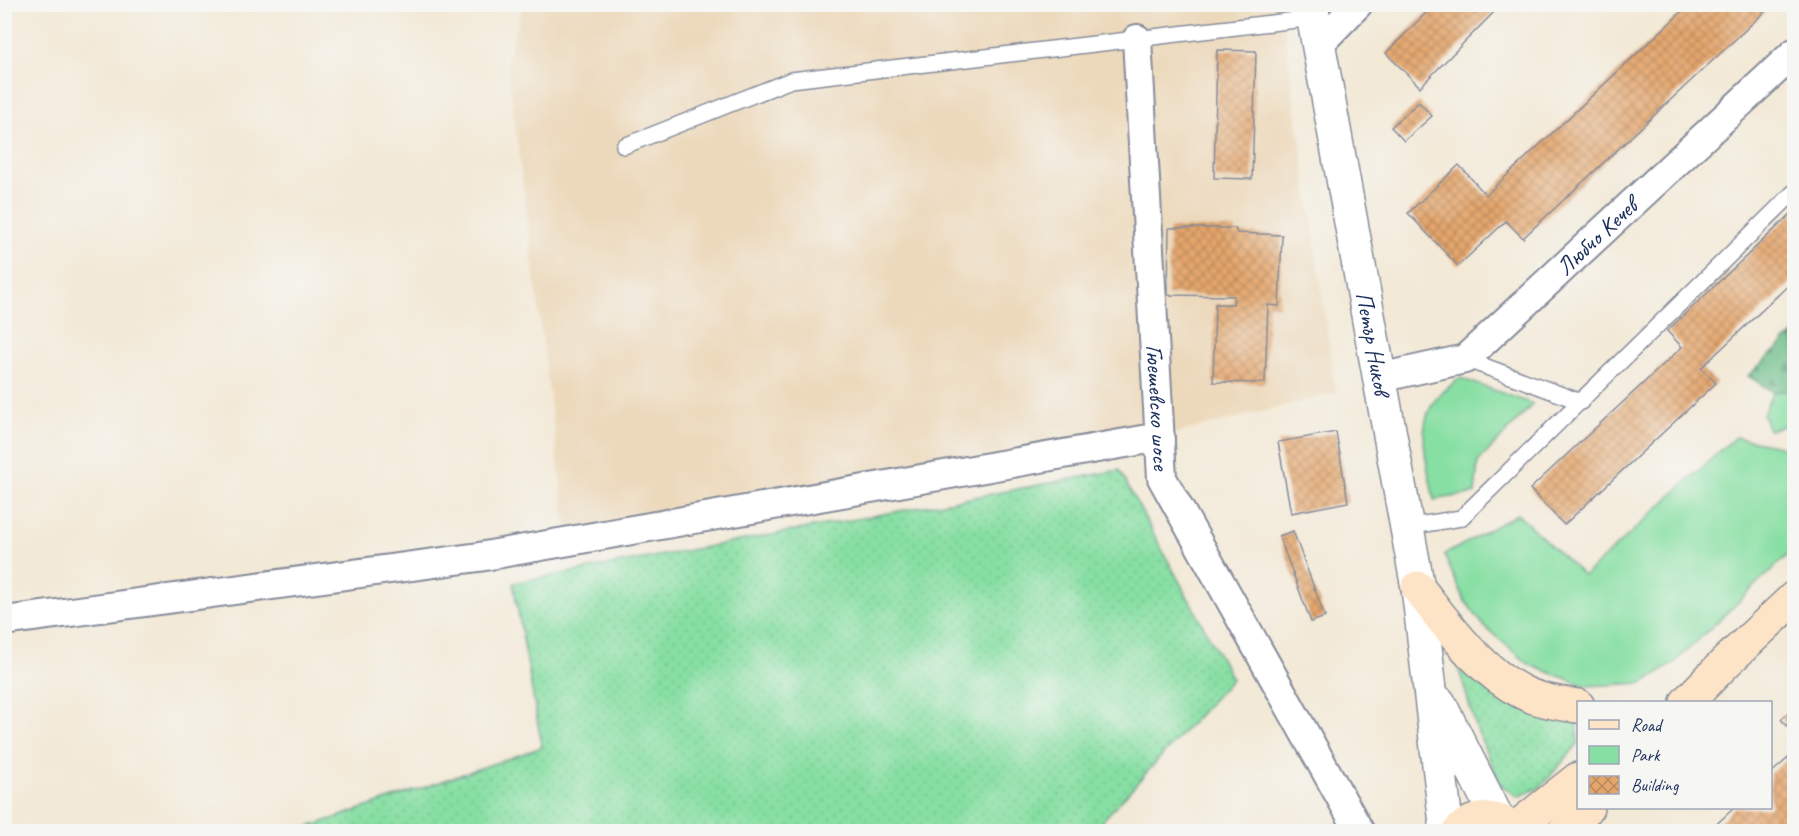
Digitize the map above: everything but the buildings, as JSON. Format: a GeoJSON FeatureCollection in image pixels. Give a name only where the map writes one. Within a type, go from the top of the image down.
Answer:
{"type":"FeatureCollection","features":[{"type":"Feature","properties":{"kind":"main road"},"geometry":{"type":"LineString","coordinates":[[1418,588],[1448,627],[1494,674],[1524,693],[1556,704],[1577,706]]}},
{"type":"Feature","properties":{"kind":"main road"},"geometry":{"type":"LineString","coordinates":[[1689,701],[1794,597]]}},
{"type":"Feature","properties":{"kind":"main road"},"geometry":{"type":"LineString","coordinates":[[1675,701],[1725,663]]}},
{"type":"Feature","properties":{"kind":"main road"},"geometry":{"type":"LineString","coordinates":[[1459,831],[1474,821],[1485,819],[1510,827],[1577,780]]}},
{"type":"Feature","properties":{"kind":"main road"},"geometry":{"type":"LineString","coordinates":[[1564,831],[1585,809]]}},
{"type":"Feature","properties":{"kind":"street"},"geometry":{"type":"LineString","coordinates":[[1314,23],[1358,4]]}},
{"type":"Feature","properties":{"kind":"street","name":"Петър Ников"},"geometry":{"type":"LineString","coordinates":[[1314,23],[1418,588],[1447,831]]}},
{"type":"Feature","properties":{"kind":"street","name":"Гюешевско шосе"},"geometry":{"type":"LineString","coordinates":[[1137,39],[1162,478],[1360,831]]}},
{"type":"Feature","properties":{"kind":"street","name":"Любчо Кечев"},"geometry":{"type":"LineString","coordinates":[[1466,359],[1794,53]]}},
{"type":"Feature","properties":{"kind":"street"},"geometry":{"type":"LineString","coordinates":[[1379,378],[1466,359]]}},
{"type":"Feature","properties":{"kind":"street"},"geometry":{"type":"LineString","coordinates":[[4,621],[479,557],[1160,437]]}},
{"type":"Feature","properties":{"kind":"street","name":"Петър Ников"},"geometry":{"type":"LineString","coordinates":[[1429,683],[1510,827]]}},
{"type":"Feature","properties":{"kind":"lane"},"geometry":{"type":"LineString","coordinates":[[624,146],[791,80],[1137,39],[1314,23]]}},
{"type":"Feature","properties":{"kind":"lane"},"geometry":{"type":"LineString","coordinates":[[1407,527],[1461,518],[1794,192]]}},
{"type":"Feature","properties":{"kind":"lane"},"geometry":{"type":"LineString","coordinates":[[1466,359],[1581,402]]}},
{"type":"Feature","properties":{"kind":"shaded area"},"geometry":{"type":"Polygon","coordinates":[[[523,5],[1281,5],[1336,393],[1160,437],[568,541],[507,60],[523,5]]]}},
{"type":"Feature","properties":{"kind":"green space"},"geometry":{"type":"Polygon","coordinates":[[[1794,333],[1794,390],[1773,392],[1748,376],[1794,333]]]}},
{"type":"Feature","properties":{"kind":"green space"},"geometry":{"type":"Polygon","coordinates":[[[1460,378],[1533,404],[1478,462],[1475,493],[1434,500],[1425,451],[1425,426],[1433,403],[1460,378]]]}},
{"type":"Feature","properties":{"kind":"green space"},"geometry":{"type":"Polygon","coordinates":[[[1794,390],[1794,423],[1769,430],[1763,414],[1773,392],[1794,390]]]}},
{"type":"Feature","properties":{"kind":"green space"},"geometry":{"type":"Polygon","coordinates":[[[1735,437],[1794,449],[1794,549],[1673,664],[1643,683],[1585,686],[1530,665],[1485,627],[1465,601],[1444,555],[1517,514],[1584,576],[1735,437]]]}},
{"type":"Feature","properties":{"kind":"green space"},"geometry":{"type":"Polygon","coordinates":[[[1119,470],[1232,679],[1093,831],[297,831],[542,747],[513,583],[1119,470]]]}},
{"type":"Feature","properties":{"kind":"green space"},"geometry":{"type":"Polygon","coordinates":[[[1456,660],[1486,689],[1526,707],[1577,720],[1577,745],[1541,787],[1518,797],[1500,784],[1477,730],[1456,660]]]}}]}
